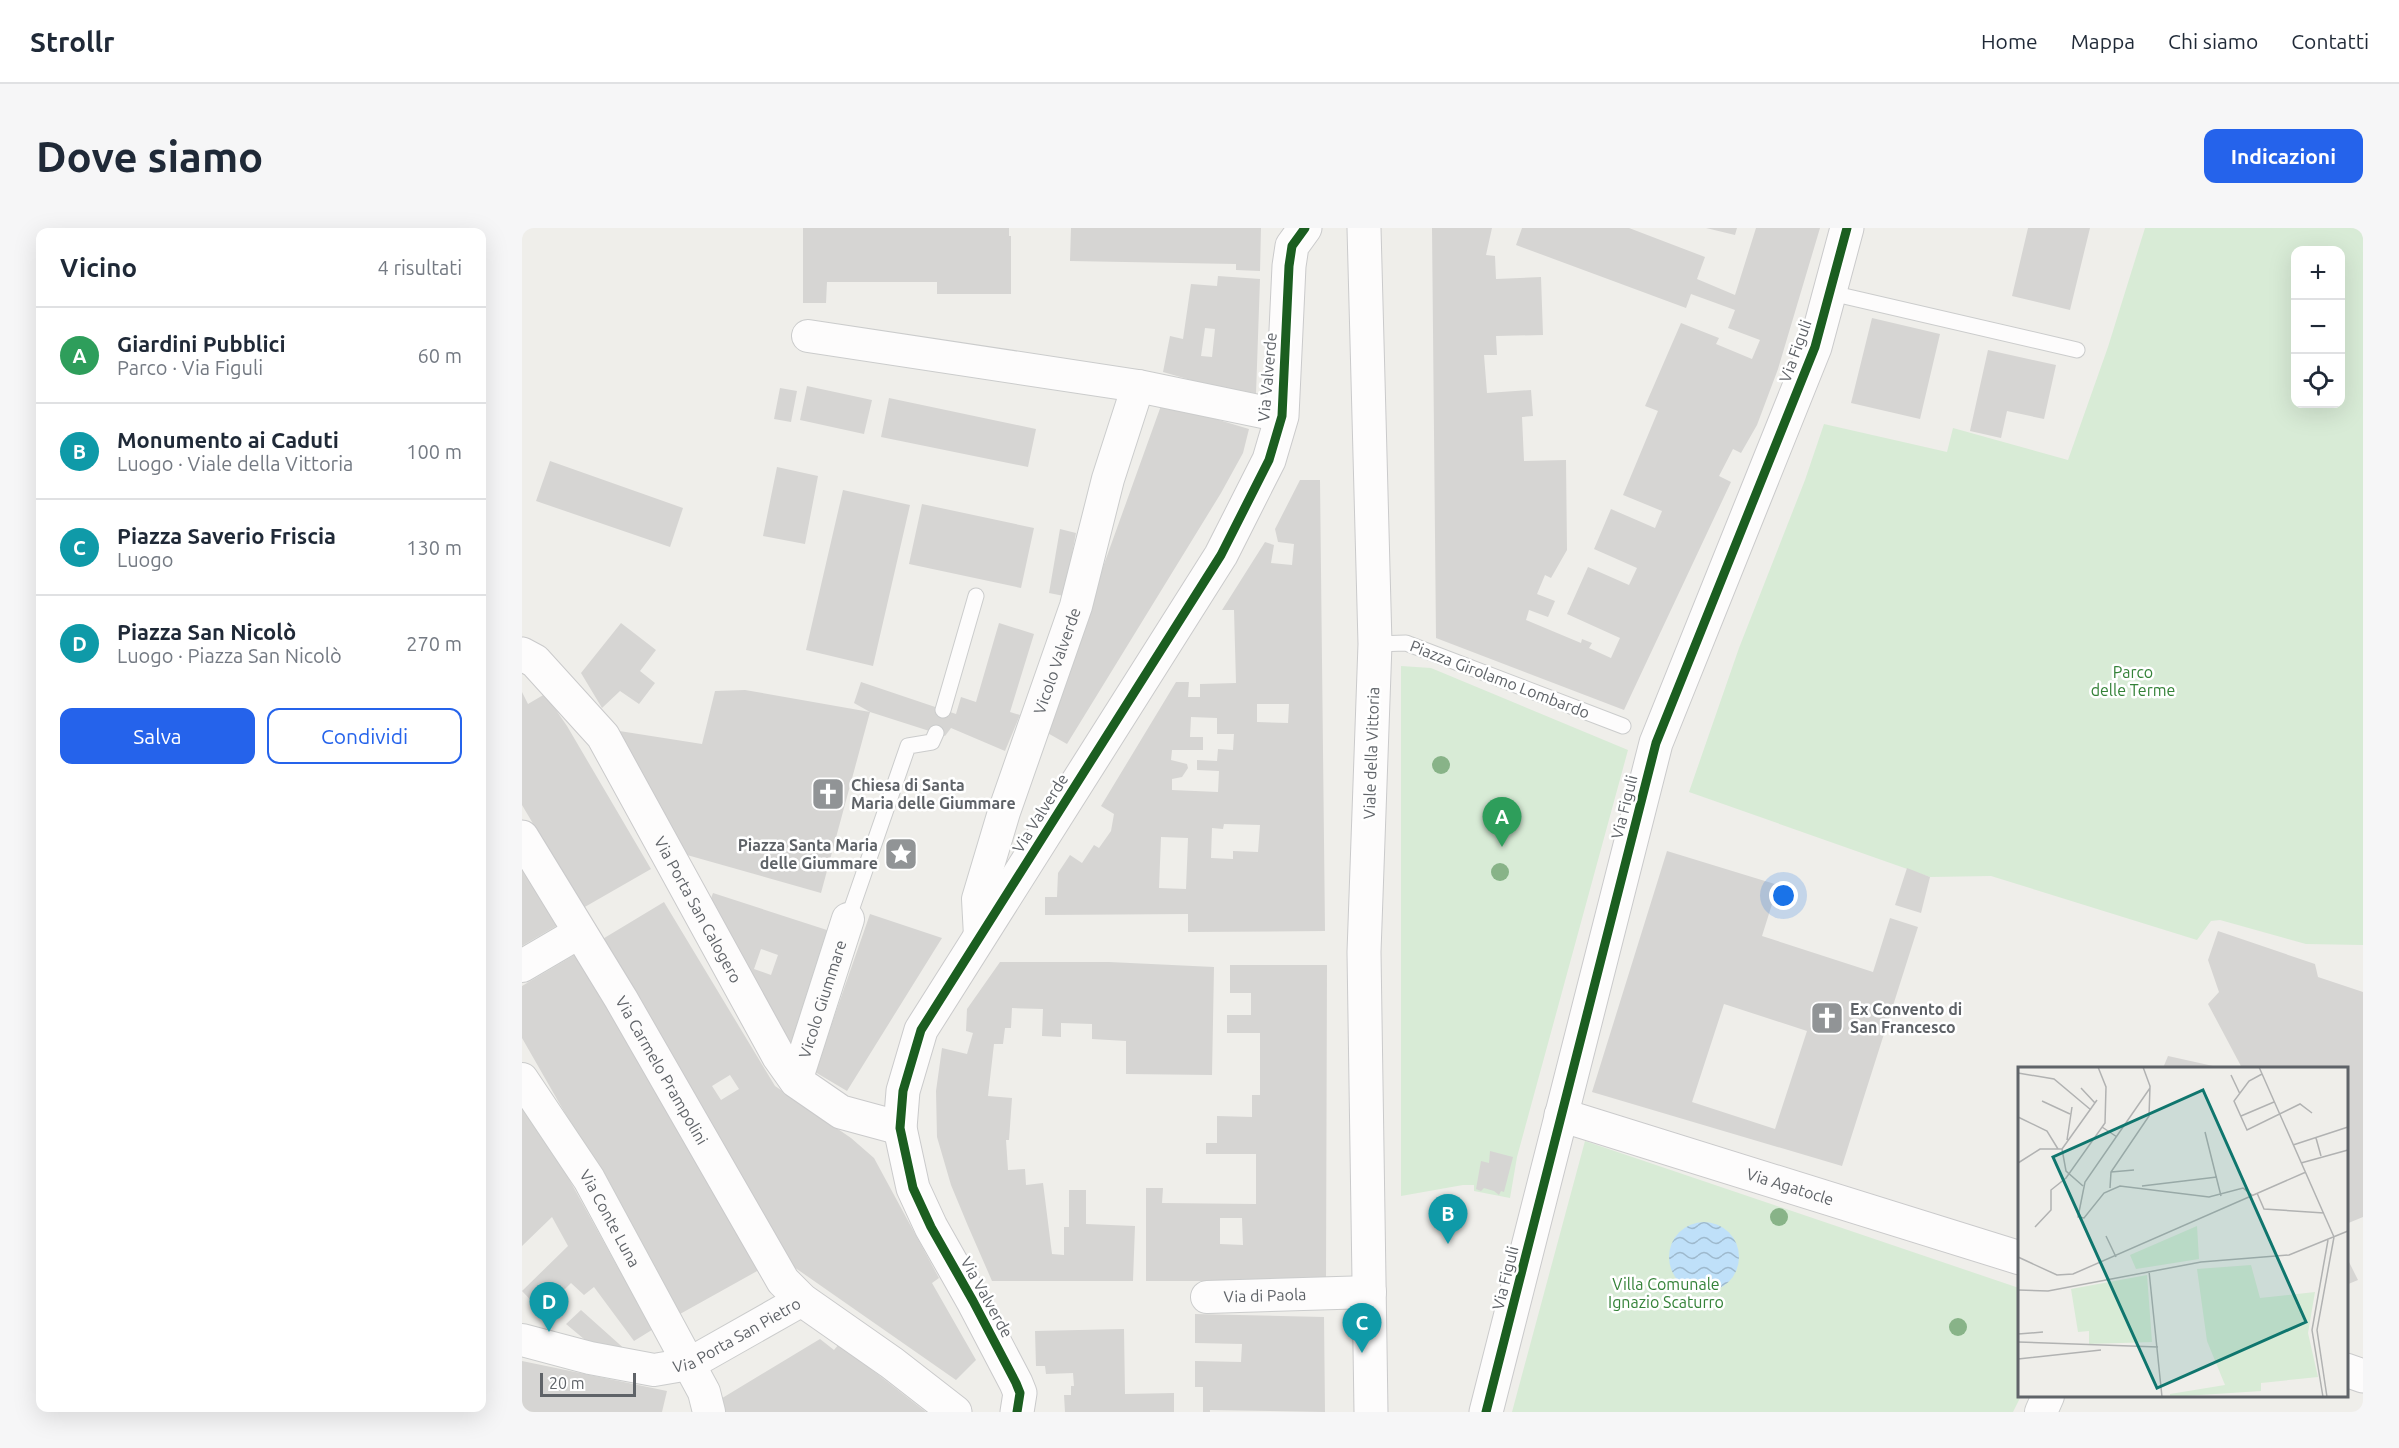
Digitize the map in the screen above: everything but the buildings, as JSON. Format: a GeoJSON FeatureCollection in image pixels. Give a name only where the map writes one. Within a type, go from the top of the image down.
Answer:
{"type":"FeatureCollection","features":[{"type":"Feature","properties":{"kind":"street","name":"Via Valverde"},"geometry":{"type":"LineString","coordinates":[[1017,1412],[1020,1393],[1016,1383],[974,1301],[931,1227],[913,1188],[900,1128],[903,1091],[921,1030],[1221,555],[1269,460],[1282,416],[1289,266],[1292,246],[1305,228]]}},
{"type":"Feature","properties":{"kind":"street","name":"Viale della Vittoria"},"geometry":{"type":"LineString","coordinates":[[1364,228],[1375,644],[1364,952],[1371,1412]]}},
{"type":"Feature","properties":{"kind":"street","name":"Via Figuli"},"geometry":{"type":"LineString","coordinates":[[1486,1412],[1656,743],[1815,347],[1847,228]]}},
{"type":"Feature","properties":{"kind":"street"},"geometry":{"type":"LineString","coordinates":[[808,336],[1138,386],[1282,416]]}},
{"type":"Feature","properties":{"kind":"street","name":"Vicolo Valverde"},"geometry":{"type":"LineString","coordinates":[[980,936],[978,899],[981,888],[1024,753],[1076,606],[1108,479],[1138,386]]}},
{"type":"Feature","properties":{"kind":"street","name":"Via Porta San Calogero"},"geometry":{"type":"LineString","coordinates":[[522,654],[535,661],[603,736],[779,1057],[796,1081],[841,1112],[900,1128]]}},
{"type":"Feature","properties":{"kind":"street","name":"Via Carmelo Prampolini"},"geometry":{"type":"LineString","coordinates":[[522,837],[621,999],[783,1281],[802,1300]]}},
{"type":"Feature","properties":{"kind":"street","name":"Vicolo Giummare"},"geometry":{"type":"LineString","coordinates":[[796,1081],[848,919]]}},
{"type":"Feature","properties":{"kind":"street"},"geometry":{"type":"LineString","coordinates":[[522,966],[580,932]]}},
{"type":"Feature","properties":{"kind":"street","name":"Via Conte Luna"},"geometry":{"type":"LineString","coordinates":[[522,1079],[589,1179],[704,1392],[709,1412]]}},
{"type":"Feature","properties":{"kind":"street","name":"Via Agatocle"},"geometry":{"type":"LineString","coordinates":[[1561,1115],[2009,1254]]}},
{"type":"Feature","properties":{"kind":"street","name":"Via di Paola"},"geometry":{"type":"LineString","coordinates":[[1207,1298],[1324,1294],[1370,1285]]}},
{"type":"Feature","properties":{"kind":"street","name":"Via Porta San Pietro"},"geometry":{"type":"LineString","coordinates":[[522,1340],[590,1358],[654,1370],[689,1364],[802,1300],[955,1412]]}},
{"type":"Feature","properties":{"kind":"street"},"geometry":{"type":"LineString","coordinates":[[2348,1371],[2363,1376]]}},
{"type":"Feature","properties":{"kind":"street"},"geometry":{"type":"LineString","coordinates":[[2041,1412],[2047,1397]]}},
{"type":"Feature","properties":{"kind":"lane"},"geometry":{"type":"LineString","coordinates":[[1831,293],[2077,350]]}},
{"type":"Feature","properties":{"kind":"lane"},"geometry":{"type":"LineString","coordinates":[[944,710],[976,596]]}},
{"type":"Feature","properties":{"kind":"lane","name":"Piazza Girolamo Lombardo"},"geometry":{"type":"LineString","coordinates":[[1375,644],[1406,643],[1623,726]]}},
{"type":"Feature","properties":{"kind":"lane"},"geometry":{"type":"LineString","coordinates":[[848,919],[908,746],[932,742],[936,733]]}},
{"type":"Feature","properties":{"kind":"green space","name":"Parco delle Terme"},"geometry":{"type":"Polygon","coordinates":[[[2145,228],[2363,228],[2363,945],[2306,944],[2220,920],[2211,921],[2197,940],[1991,876],[1930,877],[1689,792],[1739,648],[1805,480],[1824,424],[1947,452],[1953,428],[2068,460],[2108,347],[2145,228]]]}},
{"type":"Feature","properties":{"kind":"green space"},"geometry":{"type":"Polygon","coordinates":[[[1401,666],[1431,668],[1628,750],[1517,1157],[1510,1198],[1474,1191],[1474,1185],[1401,1196],[1401,666]]]}},
{"type":"Feature","properties":{"kind":"green space","name":"Villa Comunale Ignazio Scaturro"},"geometry":{"type":"Polygon","coordinates":[[[1585,1141],[2018,1288],[2018,1397],[2020,1397],[2013,1412],[1512,1412],[1585,1141]]]}},
{"type":"Feature","properties":{"kind":"water"},"geometry":{"type":"Polygon","coordinates":[[[1704,1222],[1717,1225],[1729,1232],[1736,1244],[1739,1257],[1736,1270],[1729,1282],[1717,1289],[1704,1292],[1691,1289],[1679,1282],[1672,1270],[1669,1257],[1672,1244],[1679,1232],[1691,1225],[1704,1222]]]}},
{"type":"Feature","properties":{"kind":"cycle path"},"geometry":{"type":"LineString","coordinates":[[1017,1412],[1020,1393],[1016,1383],[931,1227],[913,1188],[900,1128],[903,1091],[921,1030],[1221,555],[1269,460],[1282,416],[1289,266],[1292,246],[1305,228]]}},
{"type":"Feature","properties":{"kind":"cycle path"},"geometry":{"type":"LineString","coordinates":[[1486,1412],[1656,743],[1815,347],[1847,228]]}},
{"type":"Feature","properties":{"kind":"place","name":"Chiesa di Santa Maria delle Giummare"},"geometry":{"type":"Point","coordinates":[828,794]}},
{"type":"Feature","properties":{"kind":"place","name":"Giardini Pubblici"},"geometry":{"type":"Point","coordinates":[1502,847]}},
{"type":"Feature","properties":{"kind":"place","name":"Piazza Santa Maria delle Giummare"},"geometry":{"type":"Point","coordinates":[901,854]}},
{"type":"Feature","properties":{"kind":"place","name":"Ex Convento di San Francesco"},"geometry":{"type":"Point","coordinates":[1827,1018]}},
{"type":"Feature","properties":{"kind":"place","name":"Monumento ai Caduti"},"geometry":{"type":"Point","coordinates":[1448,1244]}},
{"type":"Feature","properties":{"kind":"place","name":"Piazza San Nicolò"},"geometry":{"type":"Point","coordinates":[549,1332]}},
{"type":"Feature","properties":{"kind":"place","name":"Piazza Saverio Friscia"},"geometry":{"type":"Point","coordinates":[1362,1353]}}]}
